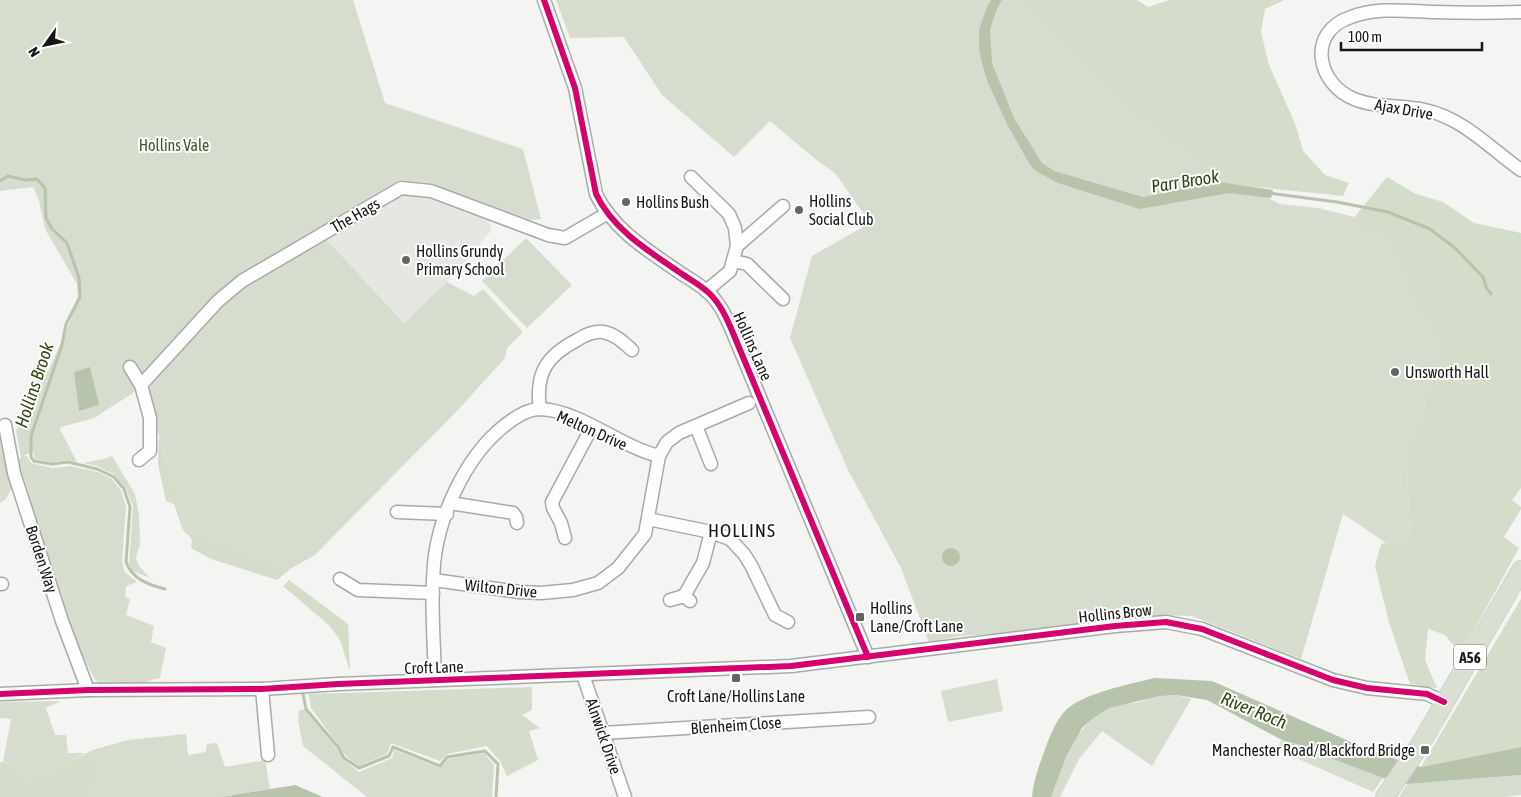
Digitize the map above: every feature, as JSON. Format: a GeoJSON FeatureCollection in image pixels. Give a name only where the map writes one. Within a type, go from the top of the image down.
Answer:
{"type":"FeatureCollection","features":[{"type":"Feature","properties":{"kind":"highway","name":"A56"},"geometry":{"type":"LineString","coordinates":[[1385,797],[1420,745],[1521,570]]}},
{"type":"Feature","properties":{"kind":"street","name":"Hollins Lane"},"geometry":{"type":"LineString","coordinates":[[544,0],[575,88],[596,194],[608,213],[624,232],[706,291],[718,304],[733,333],[868,657]]}},
{"type":"Feature","properties":{"kind":"street","name":"Ajax Drive"},"geometry":{"type":"LineString","coordinates":[[1521,12],[1376,11],[1363,13],[1338,23],[1328,31],[1321,44],[1322,60],[1326,72],[1333,83],[1353,99],[1366,103],[1426,110],[1446,117],[1464,127],[1521,170]]}},
{"type":"Feature","properties":{"kind":"street"},"geometry":{"type":"LineString","coordinates":[[691,177],[729,214],[735,228],[737,246],[730,271],[706,291]]}},
{"type":"Feature","properties":{"kind":"street","name":"The Hags"},"geometry":{"type":"LineString","coordinates":[[141,385],[218,301],[242,281],[401,188],[431,191],[548,235],[565,238],[608,213]]}},
{"type":"Feature","properties":{"kind":"street"},"geometry":{"type":"LineString","coordinates":[[737,246],[782,206]]}},
{"type":"Feature","properties":{"kind":"street"},"geometry":{"type":"LineString","coordinates":[[733,261],[747,264],[783,299]]}},
{"type":"Feature","properties":{"kind":"street"},"geometry":{"type":"LineString","coordinates":[[540,409],[538,397],[541,377],[548,361],[559,350],[584,336],[602,332],[614,336],[632,350]]}},
{"type":"Feature","properties":{"kind":"street"},"geometry":{"type":"LineString","coordinates":[[130,367],[141,385],[150,418],[150,451],[139,460]]}},
{"type":"Feature","properties":{"kind":"street"},"geometry":{"type":"LineString","coordinates":[[659,456],[667,442],[679,433],[749,403]]}},
{"type":"Feature","properties":{"kind":"street","name":"Melton Drive"},"geometry":{"type":"LineString","coordinates":[[435,680],[433,593],[437,545],[449,508],[470,462],[491,437],[515,419],[530,411],[540,409],[572,417],[635,449],[659,456]]}},
{"type":"Feature","properties":{"kind":"street","name":"Borden Way"},"geometry":{"type":"LineString","coordinates":[[5,425],[14,474],[62,621],[88,690]]}},
{"type":"Feature","properties":{"kind":"street"},"geometry":{"type":"LineString","coordinates":[[696,426],[711,464]]}},
{"type":"Feature","properties":{"kind":"street"},"geometry":{"type":"LineString","coordinates":[[565,538],[561,523],[547,506],[552,502],[592,427]]}},
{"type":"Feature","properties":{"kind":"street","name":"Wilton Drive"},"geometry":{"type":"LineString","coordinates":[[434,580],[518,592],[544,593],[586,587],[598,583],[608,577],[627,559],[645,534],[659,456]]}},
{"type":"Feature","properties":{"kind":"street"},"geometry":{"type":"LineString","coordinates":[[397,512],[449,508],[513,513],[517,523]]}},
{"type":"Feature","properties":{"kind":"street"},"geometry":{"type":"LineString","coordinates":[[648,518],[711,532],[724,536],[736,544],[750,565],[775,615],[788,622]]}},
{"type":"Feature","properties":{"kind":"street"},"geometry":{"type":"LineString","coordinates":[[670,600],[687,599],[703,563],[711,532]]}},
{"type":"Feature","properties":{"kind":"street"},"geometry":{"type":"LineString","coordinates":[[340,580],[358,590],[433,593]]}},
{"type":"Feature","properties":{"kind":"street","name":"Hollins Brow"},"geometry":{"type":"LineString","coordinates":[[868,657],[1115,626],[1166,622],[1202,629],[1334,680],[1367,688],[1427,694],[1444,702]]}},
{"type":"Feature","properties":{"kind":"street","name":"Croft Lane"},"geometry":{"type":"LineString","coordinates":[[0,694],[88,690],[262,689],[338,684],[791,666],[868,657]]}},
{"type":"Feature","properties":{"kind":"street","name":"Alnwick Drive"},"geometry":{"type":"LineString","coordinates":[[582,675],[625,797]]}},
{"type":"Feature","properties":{"kind":"street"},"geometry":{"type":"LineString","coordinates":[[262,689],[268,755]]}},
{"type":"Feature","properties":{"kind":"street","name":"Blenheim Close"},"geometry":{"type":"LineString","coordinates":[[603,733],[869,717]]}},
{"type":"Feature","properties":{"kind":"shaded area"},"geometry":{"type":"Polygon","coordinates":[[[1016,0],[1137,0],[1148,7],[1169,0],[1284,0],[1265,9],[1261,32],[1269,65],[1296,126],[1303,151],[1325,175],[1349,183],[1343,196],[1228,184],[1193,190],[1205,167],[1114,99],[1016,0]]]}},
{"type":"Feature","properties":{"kind":"shaded area"},"geometry":{"type":"Polygon","coordinates":[[[1387,177],[1416,194],[1443,202],[1474,223],[1521,233],[1521,488],[1512,500],[1521,509],[1504,537],[1519,548],[1461,654],[1445,635],[1428,629],[1425,660],[1437,688],[1410,684],[1389,622],[1375,566],[1381,544],[1410,538],[1406,444],[1425,410],[1424,396],[1443,364],[1432,318],[1409,298],[1402,269],[1382,237],[1354,218],[1387,177]]]}},
{"type":"Feature","properties":{"kind":"shaded area","name":"Hollins Grundy Primary School"},"geometry":{"type":"Polygon","coordinates":[[[401,194],[422,196],[490,221],[491,231],[447,282],[405,324],[325,238],[401,194]]]}},
{"type":"Feature","properties":{"kind":"shaded area"},"geometry":{"type":"Polygon","coordinates":[[[159,436],[186,530],[290,569],[277,580],[211,559],[191,548],[192,539],[183,530],[174,504],[166,501],[158,464],[159,436]]]}},
{"type":"Feature","properties":{"kind":"shaded area"},"geometry":{"type":"Polygon","coordinates":[[[289,580],[348,624],[350,671],[340,640],[329,625],[283,586],[289,580]]]}},
{"type":"Feature","properties":{"kind":"shaded area"},"geometry":{"type":"Polygon","coordinates":[[[1521,599],[1521,747],[1421,767],[1521,599]]]}},
{"type":"Feature","properties":{"kind":"shaded area"},"geometry":{"type":"Polygon","coordinates":[[[532,687],[532,710],[522,715],[540,728],[529,731],[538,760],[507,776],[500,761],[487,746],[447,754],[440,761],[391,743],[387,754],[359,766],[346,756],[311,708],[309,694],[532,687]]]}},
{"type":"Feature","properties":{"kind":"shaded area"},"geometry":{"type":"Polygon","coordinates":[[[92,750],[97,772],[86,797],[0,797],[0,762],[12,763],[28,781],[67,764],[92,750]]]}},
{"type":"Feature","properties":{"kind":"green space","name":"Hollins Vale"},"geometry":{"type":"Polygon","coordinates":[[[0,0],[353,0],[385,103],[523,149],[541,219],[522,221],[432,183],[399,180],[237,276],[213,297],[148,369],[133,393],[94,418],[61,427],[60,429],[77,462],[67,460],[51,462],[35,459],[33,452],[23,456],[27,456],[31,463],[53,468],[70,466],[98,472],[112,479],[121,491],[126,506],[122,562],[125,572],[137,582],[126,586],[125,597],[130,599],[126,615],[154,626],[151,642],[166,648],[160,678],[142,684],[99,684],[94,678],[71,633],[30,508],[28,490],[18,461],[21,457],[16,431],[42,369],[48,371],[65,334],[78,297],[77,284],[45,229],[39,201],[33,187],[0,191],[0,0]]]}},
{"type":"Feature","properties":{"kind":"green space"},"geometry":{"type":"Polygon","coordinates":[[[556,0],[1016,0],[1114,99],[1205,167],[1280,204],[1318,208],[1355,217],[1382,237],[1402,269],[1409,298],[1432,317],[1443,364],[1424,396],[1425,410],[1406,444],[1410,538],[1386,543],[1343,514],[1301,659],[1192,616],[1154,615],[960,636],[929,642],[901,568],[848,470],[790,338],[812,256],[870,223],[835,173],[820,163],[770,121],[734,157],[662,95],[624,37],[570,38],[556,0]]]}},
{"type":"Feature","properties":{"kind":"green space"},"geometry":{"type":"Polygon","coordinates":[[[325,238],[404,323],[447,282],[474,296],[483,289],[523,332],[507,348],[505,358],[457,411],[315,555],[290,569],[186,530],[148,397],[152,380],[197,330],[231,298],[260,276],[325,238]]]}},
{"type":"Feature","properties":{"kind":"green space"},"geometry":{"type":"Polygon","coordinates":[[[526,238],[572,285],[527,328],[482,281],[526,238]]]}},
{"type":"Feature","properties":{"kind":"green space"},"geometry":{"type":"Polygon","coordinates":[[[0,434],[13,486],[6,499],[0,503],[0,434]]]}},
{"type":"Feature","properties":{"kind":"green space"},"geometry":{"type":"Polygon","coordinates":[[[112,456],[135,494],[139,515],[140,544],[136,558],[139,566],[150,578],[131,570],[129,563],[133,506],[126,489],[115,475],[97,466],[83,463],[112,456]]]}},
{"type":"Feature","properties":{"kind":"green space"},"geometry":{"type":"Polygon","coordinates":[[[997,679],[1003,711],[948,722],[941,691],[997,679]]]}},
{"type":"Feature","properties":{"kind":"green space"},"geometry":{"type":"Polygon","coordinates":[[[1176,695],[1191,699],[1152,766],[1102,731],[1079,759],[1060,797],[1051,797],[1078,735],[1096,715],[1108,708],[1122,704],[1176,695]]]}},
{"type":"Feature","properties":{"kind":"green space"},"geometry":{"type":"Polygon","coordinates":[[[61,701],[46,708],[55,735],[66,735],[68,753],[85,753],[67,764],[28,781],[12,763],[3,762],[11,719],[0,718],[0,702],[61,701]]]}},
{"type":"Feature","properties":{"kind":"green space"},"geometry":{"type":"Polygon","coordinates":[[[305,709],[343,759],[359,772],[392,758],[394,750],[440,768],[447,759],[484,753],[494,765],[492,797],[367,797],[303,746],[298,720],[299,711],[305,709]]]}},
{"type":"Feature","properties":{"kind":"green space"},"geometry":{"type":"Polygon","coordinates":[[[186,734],[188,755],[206,752],[207,744],[217,743],[225,767],[265,760],[270,789],[221,797],[86,797],[97,772],[92,750],[128,740],[186,734]]]}},
{"type":"Feature","properties":{"kind":"green space"},"geometry":{"type":"Polygon","coordinates":[[[1282,740],[1300,745],[1383,778],[1373,792],[1276,749],[1282,740]]]}},
{"type":"Feature","properties":{"kind":"green space"},"geometry":{"type":"Polygon","coordinates":[[[1521,775],[1521,795],[1504,797],[1399,797],[1407,784],[1521,775]]]}},
{"type":"Feature","properties":{"kind":"water"},"geometry":{"type":"Polygon","coordinates":[[[991,0],[1002,0],[990,29],[992,63],[1014,118],[1042,163],[1054,171],[1143,197],[1219,182],[1273,190],[1271,198],[1229,193],[1140,209],[1058,183],[1036,171],[1030,165],[1007,124],[988,83],[983,67],[979,50],[979,29],[991,0]]]}},
{"type":"Feature","properties":{"kind":"water"},"geometry":{"type":"Polygon","coordinates":[[[90,367],[99,405],[79,411],[74,372],[90,367]]]}},
{"type":"Feature","properties":{"kind":"water"},"geometry":{"type":"Polygon","coordinates":[[[951,548],[957,551],[960,557],[957,563],[951,566],[945,563],[942,557],[945,551],[951,548]]]}},
{"type":"Feature","properties":{"kind":"water","name":"River Roch"},"geometry":{"type":"Polygon","coordinates":[[[1155,678],[1212,681],[1374,752],[1421,767],[1521,747],[1521,775],[1407,784],[1383,778],[1300,745],[1282,740],[1207,700],[1176,695],[1160,696],[1109,708],[1092,719],[1082,728],[1067,755],[1051,797],[1032,797],[1036,774],[1048,741],[1055,725],[1065,711],[1082,699],[1094,694],[1155,678]]]}},
{"type":"Feature","properties":{"kind":"water"},"geometry":{"type":"Polygon","coordinates":[[[295,785],[323,797],[221,797],[295,785]]]}},
{"type":"Feature","properties":{"kind":"waterway","name":"Hollins Brook"},"geometry":{"type":"LineString","coordinates":[[0,181],[8,176],[25,180],[37,179],[45,188],[46,218],[52,229],[67,243],[79,278],[80,297],[66,324],[62,345],[31,436],[31,457],[34,461],[52,464],[68,462],[97,469],[114,477],[124,489],[130,507],[126,562],[132,573],[137,577],[147,583],[165,589]]}},
{"type":"Feature","properties":{"kind":"waterway","name":"Parr Brook"},"geometry":{"type":"LineString","coordinates":[[1268,193],[1337,202],[1388,212],[1430,229],[1455,248],[1483,277],[1486,287],[1491,294]]}},
{"type":"Feature","properties":{"kind":"waterway","name":"Hollins Brook"},"geometry":{"type":"LineString","coordinates":[[303,694],[306,709],[338,747],[344,758],[359,768],[389,756],[393,747],[440,766],[447,757],[485,751],[498,764],[496,797]]}},
{"type":"Feature","properties":{"kind":"cycle path"},"geometry":{"type":"LineString","coordinates":[[544,0],[575,88],[596,194],[612,219],[633,239],[704,288],[721,307],[868,657]]}},
{"type":"Feature","properties":{"kind":"cycle path"},"geometry":{"type":"LineString","coordinates":[[0,694],[88,690],[262,689],[338,684],[791,666],[1115,626],[1166,622],[1202,629],[1333,680],[1367,688],[1427,694],[1444,702]]}},
{"type":"Feature","properties":{"kind":"place","name":"Hollins Bush"},"geometry":{"type":"Point","coordinates":[626,202]}},
{"type":"Feature","properties":{"kind":"place","name":"Hollins Social Club"},"geometry":{"type":"Point","coordinates":[799,210]}},
{"type":"Feature","properties":{"kind":"place","name":"Hollins Grundy Primary School"},"geometry":{"type":"Point","coordinates":[406,260]}},
{"type":"Feature","properties":{"kind":"place","name":"Unsworth Hall"},"geometry":{"type":"Point","coordinates":[1395,372]}},
{"type":"Feature","properties":{"kind":"place","name":"Hollins Lane/Croft Lane"},"geometry":{"type":"Point","coordinates":[860,617]}},
{"type":"Feature","properties":{"kind":"place","name":"Croft Lane/Hollins Lane"},"geometry":{"type":"Point","coordinates":[736,678]}},
{"type":"Feature","properties":{"kind":"place","name":"Manchester Road/Blackford Bridge"},"geometry":{"type":"Point","coordinates":[1425,750]}},
{"type":"Feature","properties":{"kind":"district","name":"HOLLINS"},"geometry":{"type":"Point","coordinates":[742,530]}}]}
